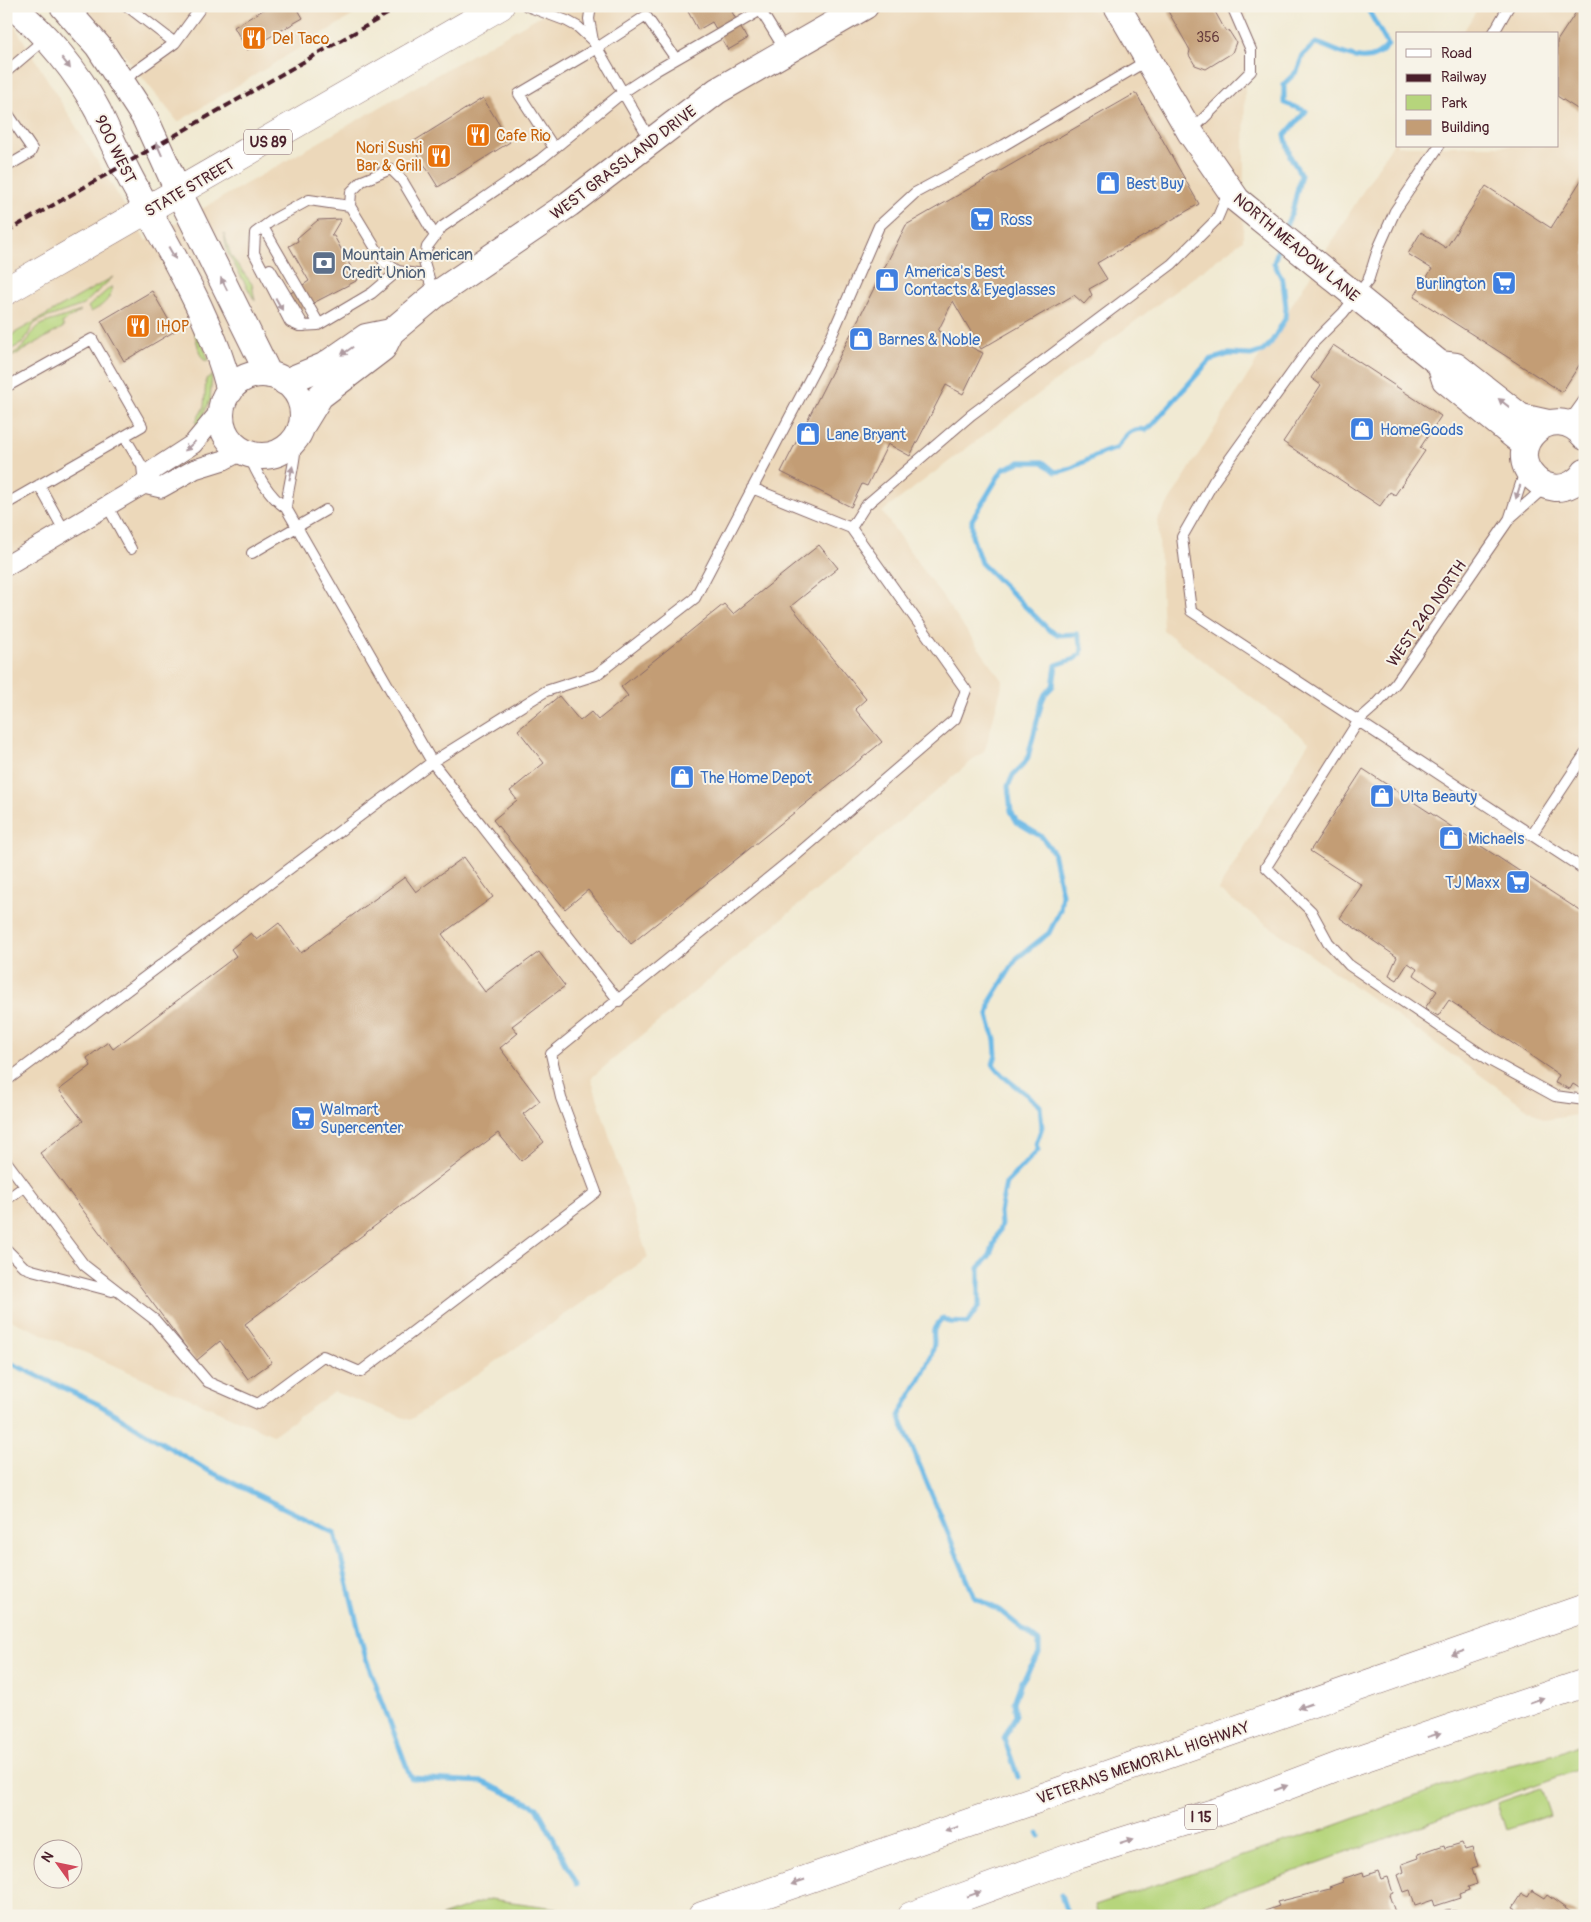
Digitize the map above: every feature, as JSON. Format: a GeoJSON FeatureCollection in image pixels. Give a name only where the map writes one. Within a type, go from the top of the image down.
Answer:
{"type":"FeatureCollection","features":[{"type":"Feature","properties":{"kind":"main road","name":"STATE STREET"},"geometry":{"type":"LineString","coordinates":[[6,291],[148,211],[500,6]]}},
{"type":"Feature","properties":{"kind":"main road"},"geometry":{"type":"LineString","coordinates":[[1504,1637],[1585,1603]]}},
{"type":"Feature","properties":{"kind":"main road","name":"VETERANS MEMORIAL HIGHWAY"},"geometry":{"type":"LineString","coordinates":[[702,1916],[1585,1608]]}},
{"type":"Feature","properties":{"kind":"main road","name":"I 15"},"geometry":{"type":"LineString","coordinates":[[911,1916],[1075,1856],[1226,1809],[1340,1766],[1585,1683]]}},
{"type":"Feature","properties":{"kind":"street","name":"900 WEST"},"geometry":{"type":"LineString","coordinates":[[12,6],[46,38],[85,89],[200,307],[221,355],[226,400]]}},
{"type":"Feature","properties":{"kind":"street"},"geometry":{"type":"LineString","coordinates":[[63,6],[98,46],[145,118],[178,193],[277,378],[294,391],[301,402],[303,415],[298,433],[287,448],[275,454],[262,457],[245,453],[232,443],[225,433],[226,400]]}},
{"type":"Feature","properties":{"kind":"street","name":"NORTH MEADOW LANE"},"geometry":{"type":"LineString","coordinates":[[1117,6],[1190,132],[1233,195],[1440,364],[1456,366],[1521,417],[1573,426],[1585,436]]}},
{"type":"Feature","properties":{"kind":"street","name":"WEST GRASSLAND DRIVE"},"geometry":{"type":"LineString","coordinates":[[298,433],[320,396],[383,348],[391,332],[431,286],[569,204],[718,91],[863,7]]}},
{"type":"Feature","properties":{"kind":"street","name":"WEST GRASSLAND DRIVE"},"geometry":{"type":"LineString","coordinates":[[277,378],[324,366],[366,337],[391,332]]}},
{"type":"Feature","properties":{"kind":"street","name":"NORTH MEADOW LANE"},"geometry":{"type":"LineString","coordinates":[[1440,364],[1445,380],[1526,456],[1531,475],[1546,486]]}},
{"type":"Feature","properties":{"kind":"street"},"geometry":{"type":"LineString","coordinates":[[6,566],[144,484],[153,470],[193,444],[226,400],[247,378],[277,378]]}},
{"type":"Feature","properties":{"kind":"street"},"geometry":{"type":"LineString","coordinates":[[1526,456],[1530,436],[1538,428],[1553,422]]}},
{"type":"Feature","properties":{"kind":"street"},"geometry":{"type":"LineString","coordinates":[[144,484],[161,488],[195,468],[245,453]]}},
{"type":"Feature","properties":{"kind":"street"},"geometry":{"type":"LineString","coordinates":[[1546,486],[1565,487],[1581,481]]}},
{"type":"Feature","properties":{"kind":"lane"},"geometry":{"type":"LineString","coordinates":[[122,81],[176,43],[202,6]]}},
{"type":"Feature","properties":{"kind":"lane"},"geometry":{"type":"LineString","coordinates":[[526,6],[578,27],[595,44]]}},
{"type":"Feature","properties":{"kind":"lane"},"geometry":{"type":"LineString","coordinates":[[591,6],[589,19],[595,44],[622,93],[652,141]]}},
{"type":"Feature","properties":{"kind":"lane"},"geometry":{"type":"LineString","coordinates":[[1190,132],[1252,71],[1251,50],[1232,6]]}},
{"type":"Feature","properties":{"kind":"lane"},"geometry":{"type":"LineString","coordinates":[[1494,32],[1509,6]]}},
{"type":"Feature","properties":{"kind":"lane"},"geometry":{"type":"LineString","coordinates":[[133,8],[176,43]]}},
{"type":"Feature","properties":{"kind":"lane"},"geometry":{"type":"LineString","coordinates":[[431,286],[424,262],[427,247],[442,228],[554,148],[622,93],[764,8],[786,52]]}},
{"type":"Feature","properties":{"kind":"lane"},"geometry":{"type":"LineString","coordinates":[[554,148],[519,94],[595,44],[646,16],[676,59]]}},
{"type":"Feature","properties":{"kind":"lane"},"geometry":{"type":"LineString","coordinates":[[6,72],[46,38]]}},
{"type":"Feature","properties":{"kind":"lane"},"geometry":{"type":"LineString","coordinates":[[6,1081],[432,762],[546,691],[596,675],[695,598],[828,344],[879,226],[915,193],[1004,145],[1148,60]]}},
{"type":"Feature","properties":{"kind":"lane"},"geometry":{"type":"LineString","coordinates":[[6,110],[32,149],[30,153],[6,167]]}},
{"type":"Feature","properties":{"kind":"lane"},"geometry":{"type":"LineString","coordinates":[[1438,148],[1395,211],[1378,248],[1368,281],[1347,289],[1314,342],[1214,482],[1182,537],[1191,611],[1585,870]]}},
{"type":"Feature","properties":{"kind":"lane"},"geometry":{"type":"LineString","coordinates":[[431,286],[398,271],[384,262],[350,206],[351,192],[362,181],[391,169],[402,180],[435,236]]}},
{"type":"Feature","properties":{"kind":"lane"},"geometry":{"type":"LineString","coordinates":[[851,528],[866,506],[971,415],[1172,264],[1217,219],[1233,195]]}},
{"type":"Feature","properties":{"kind":"lane"},"geometry":{"type":"LineString","coordinates":[[350,206],[309,200],[274,219],[255,233],[254,253],[269,279],[275,298],[290,322],[312,325],[372,294],[398,271]]}},
{"type":"Feature","properties":{"kind":"lane"},"geometry":{"type":"LineString","coordinates":[[260,229],[312,325]]}},
{"type":"Feature","properties":{"kind":"lane"},"geometry":{"type":"LineString","coordinates":[[6,388],[92,338],[142,426],[6,504]]}},
{"type":"Feature","properties":{"kind":"lane"},"geometry":{"type":"LineString","coordinates":[[1553,422],[1575,413],[1585,399]]}},
{"type":"Feature","properties":{"kind":"lane"},"geometry":{"type":"LineString","coordinates":[[286,508],[289,476],[296,454],[298,433]]}},
{"type":"Feature","properties":{"kind":"lane"},"geometry":{"type":"LineString","coordinates":[[124,436],[142,466],[144,484]]}},
{"type":"Feature","properties":{"kind":"lane"},"geometry":{"type":"LineString","coordinates":[[245,453],[274,500],[286,508],[432,762],[619,1001]]}},
{"type":"Feature","properties":{"kind":"lane","name":"WEST 240 NORTH"},"geometry":{"type":"LineString","coordinates":[[1510,518],[1526,456]]}},
{"type":"Feature","properties":{"kind":"lane"},"geometry":{"type":"LineString","coordinates":[[39,485],[65,532]]}},
{"type":"Feature","properties":{"kind":"lane","name":"WEST 240 NORTH"},"geometry":{"type":"LineString","coordinates":[[1546,486],[1510,518],[1396,683],[1359,720],[1266,867],[1311,911],[1328,942],[1349,965],[1491,1061],[1555,1096],[1585,1100]]}},
{"type":"Feature","properties":{"kind":"lane"},"geometry":{"type":"LineString","coordinates":[[6,1161],[84,1265],[116,1292],[155,1320],[208,1382],[258,1404],[323,1356],[360,1372],[596,1192],[561,1098],[551,1054],[619,1001],[793,858],[955,720],[966,690],[851,528],[752,488]]}},
{"type":"Feature","properties":{"kind":"lane"},"geometry":{"type":"LineString","coordinates":[[108,507],[131,549]]}},
{"type":"Feature","properties":{"kind":"lane"},"geometry":{"type":"LineString","coordinates":[[252,553],[326,510]]}},
{"type":"Feature","properties":{"kind":"lane"},"geometry":{"type":"LineString","coordinates":[[1532,834],[1585,754]]}},
{"type":"Feature","properties":{"kind":"lane"},"geometry":{"type":"LineString","coordinates":[[6,1200],[25,1186]]}},
{"type":"Feature","properties":{"kind":"lane"},"geometry":{"type":"LineString","coordinates":[[6,1249],[24,1267],[116,1292]]}},
{"type":"Feature","properties":{"kind":"lane"},"geometry":{"type":"LineString","coordinates":[[1448,1916],[1454,1916]]}},
{"type":"Feature","properties":{"kind":"shaded area"},"geometry":{"type":"Polygon","coordinates":[[[85,6],[368,6],[178,122],[85,6]]]}},
{"type":"Feature","properties":{"kind":"shaded area"},"geometry":{"type":"Polygon","coordinates":[[[557,6],[1246,6],[1243,240],[882,512],[1003,682],[985,750],[591,1078],[648,1258],[410,1420],[334,1392],[273,1435],[6,1318],[6,17],[11,20],[146,241],[557,6]]]}},
{"type":"Feature","properties":{"kind":"shaded area"},"geometry":{"type":"Polygon","coordinates":[[[1479,6],[1585,6],[1585,1114],[1544,1120],[1218,890],[1309,742],[1163,630],[1158,519],[1396,139],[1396,148],[1558,148],[1558,32],[1463,32],[1479,6]]]}},
{"type":"Feature","properties":{"kind":"green space"},"geometry":{"type":"Polygon","coordinates":[[[224,233],[231,256],[252,284],[255,301],[227,252],[224,233]]]}},
{"type":"Feature","properties":{"kind":"green space"},"geometry":{"type":"Polygon","coordinates":[[[113,277],[83,305],[34,324],[23,343],[6,352],[6,338],[113,277]]]}},
{"type":"Feature","properties":{"kind":"green space"},"geometry":{"type":"Polygon","coordinates":[[[112,286],[110,295],[105,302],[91,312],[88,307],[112,286]]]}},
{"type":"Feature","properties":{"kind":"green space"},"geometry":{"type":"Polygon","coordinates":[[[175,287],[191,313],[209,361],[204,360],[200,354],[192,323],[175,287]]]}},
{"type":"Feature","properties":{"kind":"green space"},"geometry":{"type":"Polygon","coordinates":[[[81,311],[62,323],[64,327],[6,360],[6,357],[25,345],[33,332],[42,324],[81,311]]]}},
{"type":"Feature","properties":{"kind":"green space"},"geometry":{"type":"Polygon","coordinates":[[[212,375],[210,400],[198,427],[196,421],[204,407],[206,379],[212,375]]]}},
{"type":"Feature","properties":{"kind":"green space"},"geometry":{"type":"Polygon","coordinates":[[[1585,1742],[1585,1767],[1170,1916],[1098,1916],[1095,1905],[1331,1827],[1482,1772],[1556,1754],[1585,1742]]]}},
{"type":"Feature","properties":{"kind":"green space"},"geometry":{"type":"Polygon","coordinates":[[[1541,1788],[1550,1815],[1506,1830],[1497,1803],[1541,1788]]]}},
{"type":"Feature","properties":{"kind":"green space"},"geometry":{"type":"Polygon","coordinates":[[[490,1899],[556,1908],[534,1916],[441,1916],[490,1899]]]}},
{"type":"Feature","properties":{"kind":"building","name":"Del Taco"},"geometry":{"type":"Polygon","coordinates":[[[270,6],[296,6],[303,18],[247,50],[234,27],[270,6]]]}},
{"type":"Feature","properties":{"kind":"building"},"geometry":{"type":"Polygon","coordinates":[[[685,6],[743,6],[732,12],[747,39],[728,50],[712,22],[698,30],[685,6]]]}},
{"type":"Feature","properties":{"kind":"building"},"geometry":{"type":"Polygon","coordinates":[[[1165,6],[1212,6],[1225,30],[1229,31],[1236,42],[1232,53],[1206,69],[1195,65],[1189,55],[1190,50],[1165,6]]]}},
{"type":"Feature","properties":{"kind":"building"},"geometry":{"type":"Polygon","coordinates":[[[1580,6],[1585,6],[1585,114],[1558,97],[1558,39],[1580,6]]]}},
{"type":"Feature","properties":{"kind":"building"},"geometry":{"type":"Polygon","coordinates":[[[1136,93],[1199,204],[1097,263],[1107,279],[1089,289],[1092,295],[1084,304],[1074,295],[981,349],[953,301],[938,331],[983,353],[963,394],[946,385],[910,456],[888,444],[867,486],[862,484],[851,507],[781,472],[906,225],[1136,93]]]}},
{"type":"Feature","properties":{"kind":"building"},"geometry":{"type":"Polygon","coordinates":[[[483,98],[510,142],[438,187],[411,143],[483,98]]]}},
{"type":"Feature","properties":{"kind":"building","name":"Burlington"},"geometry":{"type":"Polygon","coordinates":[[[1585,174],[1585,356],[1562,392],[1414,297],[1432,269],[1408,254],[1421,232],[1446,248],[1486,186],[1551,228],[1585,174]]]}},
{"type":"Feature","properties":{"kind":"building","name":"Mountain American Credit Union"},"geometry":{"type":"Polygon","coordinates":[[[341,219],[331,236],[334,236],[358,280],[288,316],[280,300],[309,281],[289,246],[298,241],[297,238],[318,220],[341,219]]]}},
{"type":"Feature","properties":{"kind":"building","name":"IHOP"},"geometry":{"type":"Polygon","coordinates":[[[152,291],[175,331],[124,361],[101,321],[152,291]]]}},
{"type":"Feature","properties":{"kind":"building","name":"HomeGoods"},"geometry":{"type":"Polygon","coordinates":[[[1333,345],[1441,416],[1420,448],[1425,451],[1395,495],[1390,492],[1380,506],[1283,442],[1321,385],[1311,378],[1333,345]]]}},
{"type":"Feature","properties":{"kind":"building","name":"The Home Depot"},"geometry":{"type":"Polygon","coordinates":[[[819,545],[838,568],[791,606],[866,699],[855,709],[882,742],[631,944],[588,890],[565,909],[493,820],[517,800],[510,791],[544,763],[518,730],[559,696],[580,721],[591,712],[598,720],[628,696],[621,687],[724,604],[733,614],[819,545]]]}},
{"type":"Feature","properties":{"kind":"building"},"geometry":{"type":"Polygon","coordinates":[[[1363,769],[1585,914],[1584,1091],[1573,1084],[1570,1089],[1555,1083],[1559,1075],[1449,1000],[1438,1016],[1425,1008],[1437,991],[1414,975],[1417,969],[1408,963],[1397,980],[1389,975],[1397,957],[1340,918],[1362,885],[1310,851],[1363,769]]]}},
{"type":"Feature","properties":{"kind":"building","name":"Walmart Supercenter"},"geometry":{"type":"Polygon","coordinates":[[[464,857],[493,897],[442,934],[485,992],[539,952],[565,986],[512,1026],[518,1033],[500,1048],[540,1101],[523,1114],[544,1142],[521,1161],[498,1133],[245,1324],[272,1362],[248,1379],[220,1341],[196,1361],[40,1153],[83,1121],[59,1090],[91,1066],[87,1058],[108,1042],[113,1049],[236,956],[231,949],[251,933],[257,940],[279,923],[301,953],[405,877],[416,892],[464,857]]]}},
{"type":"Feature","properties":{"kind":"building"},"geometry":{"type":"Polygon","coordinates":[[[1462,1843],[1465,1850],[1472,1848],[1478,1866],[1472,1868],[1477,1884],[1468,1887],[1469,1890],[1459,1894],[1460,1898],[1435,1906],[1433,1900],[1415,1906],[1410,1890],[1404,1892],[1398,1875],[1404,1872],[1402,1864],[1419,1858],[1418,1854],[1444,1845],[1445,1848],[1462,1843]]]}},
{"type":"Feature","properties":{"kind":"building"},"geometry":{"type":"Polygon","coordinates":[[[1378,1871],[1381,1879],[1388,1877],[1393,1893],[1389,1895],[1395,1912],[1385,1916],[1267,1916],[1265,1911],[1279,1906],[1277,1902],[1330,1889],[1329,1887],[1343,1882],[1342,1879],[1363,1872],[1364,1876],[1378,1871]]]}},
{"type":"Feature","properties":{"kind":"building"},"geometry":{"type":"Polygon","coordinates":[[[1532,1890],[1545,1898],[1547,1895],[1576,1916],[1513,1916],[1517,1910],[1513,1908],[1522,1894],[1528,1897],[1532,1890]]]}},
{"type":"Feature","properties":{"kind":"waterway"},"geometry":{"type":"LineString","coordinates":[[1285,228],[1292,212],[1301,175],[1290,156],[1285,135],[1306,111],[1284,103],[1284,84],[1297,71],[1303,55],[1316,43],[1354,57],[1372,57],[1380,53],[1388,45],[1366,6]]}},
{"type":"Feature","properties":{"kind":"waterway"},"geometry":{"type":"LineString","coordinates":[[1018,1777],[1004,1738],[1016,1715],[1014,1702],[1021,1683],[1039,1654],[1039,1642],[999,1610],[975,1598],[899,1416],[927,1366],[933,1349],[935,1327],[943,1318],[950,1322],[967,1323],[979,1306],[979,1268],[990,1255],[1001,1225],[1000,1212],[1006,1183],[1038,1150],[1036,1144],[1042,1127],[1040,1106],[1003,1076],[993,1064],[996,1055],[995,1040],[988,1016],[991,1000],[1017,958],[1049,933],[1060,910],[1062,894],[1053,852],[1042,837],[1017,822],[1011,811],[1008,786],[1013,775],[1028,757],[1042,701],[1045,694],[1053,686],[1056,665],[1074,659],[1081,654],[1082,647],[1077,634],[1058,635],[1048,629],[981,563],[972,536],[972,520],[1003,469],[1020,462],[1043,462],[1055,472],[1063,471],[1100,454],[1116,449],[1132,431],[1146,430],[1152,425],[1210,360],[1229,354],[1251,355],[1263,351],[1271,343],[1285,319],[1286,307],[1283,281],[1274,263],[1279,246]]}},
{"type":"Feature","properties":{"kind":"waterway"},"geometry":{"type":"LineString","coordinates":[[6,1361],[98,1404],[205,1469],[335,1533],[366,1659],[411,1778],[483,1782],[537,1807],[577,1884]]}},
{"type":"Feature","properties":{"kind":"waterway"},"geometry":{"type":"LineString","coordinates":[[1061,1895],[1068,1916]]}},
{"type":"Feature","properties":{"kind":"railway"},"geometry":{"type":"LineString","coordinates":[[6,232],[401,6]]}},
{"type":"Feature","properties":{"kind":"place","name":"Del Taco"},"geometry":{"type":"Point","coordinates":[254,38]}},
{"type":"Feature","properties":{"kind":"place","name":"Cafe Rio"},"geometry":{"type":"Point","coordinates":[478,135]}},
{"type":"Feature","properties":{"kind":"place","name":"Nori Sushi Bar & Grill"},"geometry":{"type":"Point","coordinates":[439,156]}},
{"type":"Feature","properties":{"kind":"place","name":"Best Buy"},"geometry":{"type":"Point","coordinates":[1108,183]}},
{"type":"Feature","properties":{"kind":"place","name":"Ross"},"geometry":{"type":"Point","coordinates":[982,219]}},
{"type":"Feature","properties":{"kind":"place","name":"Mountain American Credit Union"},"geometry":{"type":"Point","coordinates":[324,263]}},
{"type":"Feature","properties":{"kind":"place","name":"America's Best Contacts & Eyeglasses"},"geometry":{"type":"Point","coordinates":[887,280]}},
{"type":"Feature","properties":{"kind":"place","name":"Burlington"},"geometry":{"type":"Point","coordinates":[1504,283]}},
{"type":"Feature","properties":{"kind":"place","name":"IHOP"},"geometry":{"type":"Point","coordinates":[138,326]}},
{"type":"Feature","properties":{"kind":"place","name":"Barnes & Noble"},"geometry":{"type":"Point","coordinates":[861,339]}},
{"type":"Feature","properties":{"kind":"place","name":"HomeGoods"},"geometry":{"type":"Point","coordinates":[1362,429]}},
{"type":"Feature","properties":{"kind":"place","name":"Lane Bryant"},"geometry":{"type":"Point","coordinates":[808,434]}},
{"type":"Feature","properties":{"kind":"place","name":"The Home Depot"},"geometry":{"type":"Point","coordinates":[682,777]}},
{"type":"Feature","properties":{"kind":"place","name":"Ulta Beauty"},"geometry":{"type":"Point","coordinates":[1382,796]}},
{"type":"Feature","properties":{"kind":"place","name":"Michaels"},"geometry":{"type":"Point","coordinates":[1451,838]}},
{"type":"Feature","properties":{"kind":"place","name":"TJ Maxx"},"geometry":{"type":"Point","coordinates":[1518,882]}},
{"type":"Feature","properties":{"kind":"place","name":"Walmart Supercenter"},"geometry":{"type":"Point","coordinates":[303,1118]}}]}
